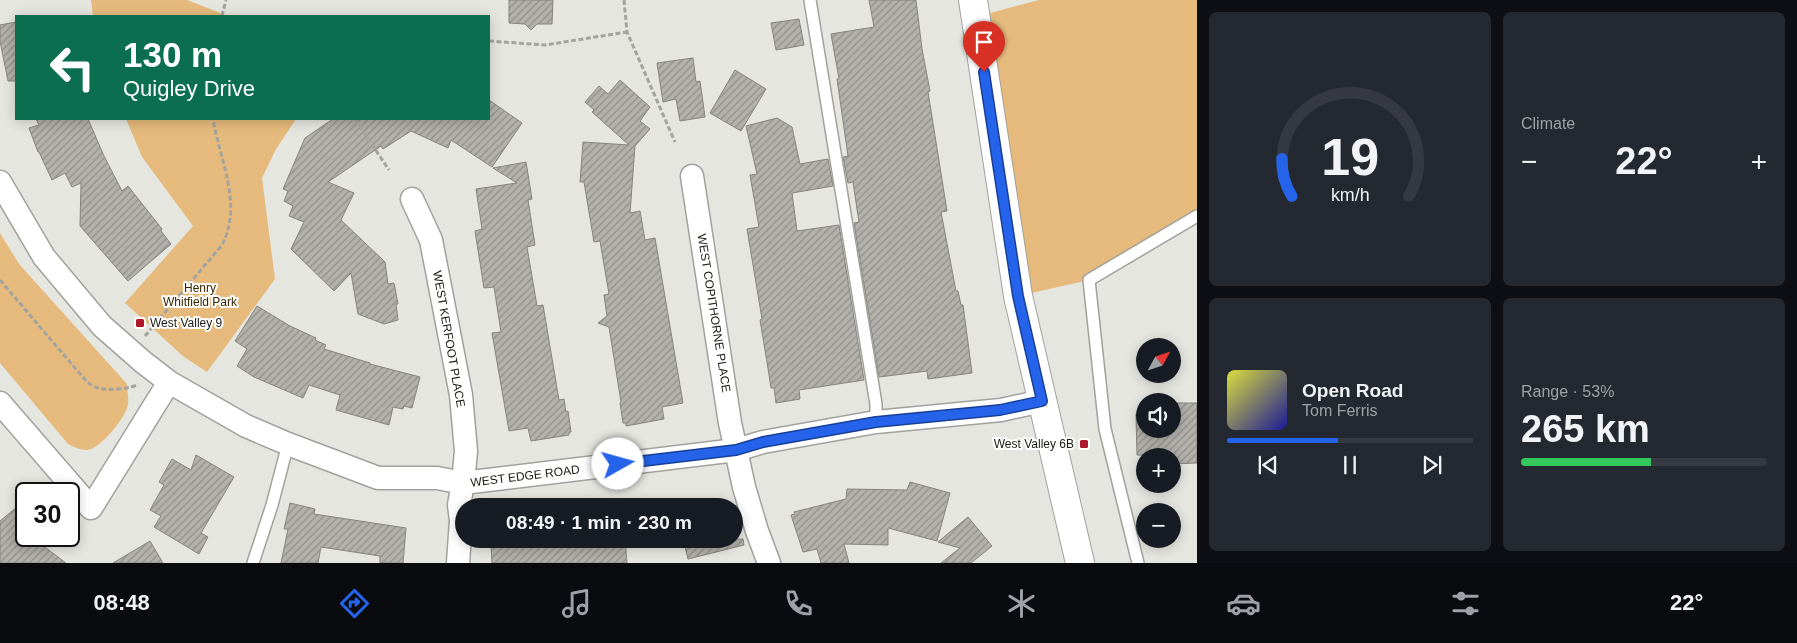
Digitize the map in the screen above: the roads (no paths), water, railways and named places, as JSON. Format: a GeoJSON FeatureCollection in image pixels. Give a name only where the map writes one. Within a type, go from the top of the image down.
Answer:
{"type":"FeatureCollection","features":[{"type":"Feature","properties":{"kind":"street"},"geometry":{"type":"LineString","coordinates":[[973,0],[1018,296],[1080,563]]}},
{"type":"Feature","properties":{"kind":"street","name":"WEST COPITHORNE PLACE"},"geometry":{"type":"LineString","coordinates":[[692,176],[730,423],[744,487],[769,563]]}},
{"type":"Feature","properties":{"kind":"street","name":"WEST EDGE ROAD"},"geometry":{"type":"LineString","coordinates":[[0,182],[44,257],[102,326],[143,362],[169,382],[246,426],[378,478],[437,478],[463,483],[736,450],[763,442],[876,422],[1000,410],[1042,401]]}},
{"type":"Feature","properties":{"kind":"street","name":"WEST KERFOOT PLACE"},"geometry":{"type":"LineString","coordinates":[[412,199],[431,240],[461,395],[466,452],[459,505],[462,520],[458,563]]}},
{"type":"Feature","properties":{"kind":"street"},"geometry":{"type":"LineString","coordinates":[[0,403],[90,508],[169,382]]}},
{"type":"Feature","properties":{"kind":"lane"},"geometry":{"type":"LineString","coordinates":[[810,0],[876,404],[876,422]]}},
{"type":"Feature","properties":{"kind":"lane"},"geometry":{"type":"LineString","coordinates":[[1138,563],[1105,429],[1089,280],[1197,216]]}},
{"type":"Feature","properties":{"kind":"lane"},"geometry":{"type":"LineString","coordinates":[[253,563],[272,506],[288,444]]}},
{"type":"Feature","properties":{"kind":"place","name":"West Valley 9"},"geometry":{"type":"Point","coordinates":[140,323]}},
{"type":"Feature","properties":{"kind":"place","name":"West Valley 6B"},"geometry":{"type":"Point","coordinates":[1084,444]}},
{"type":"Feature","properties":{"kind":"park label","name":"Henry Whitfield Park"},"geometry":{"type":"Point","coordinates":[200,295]}}]}
